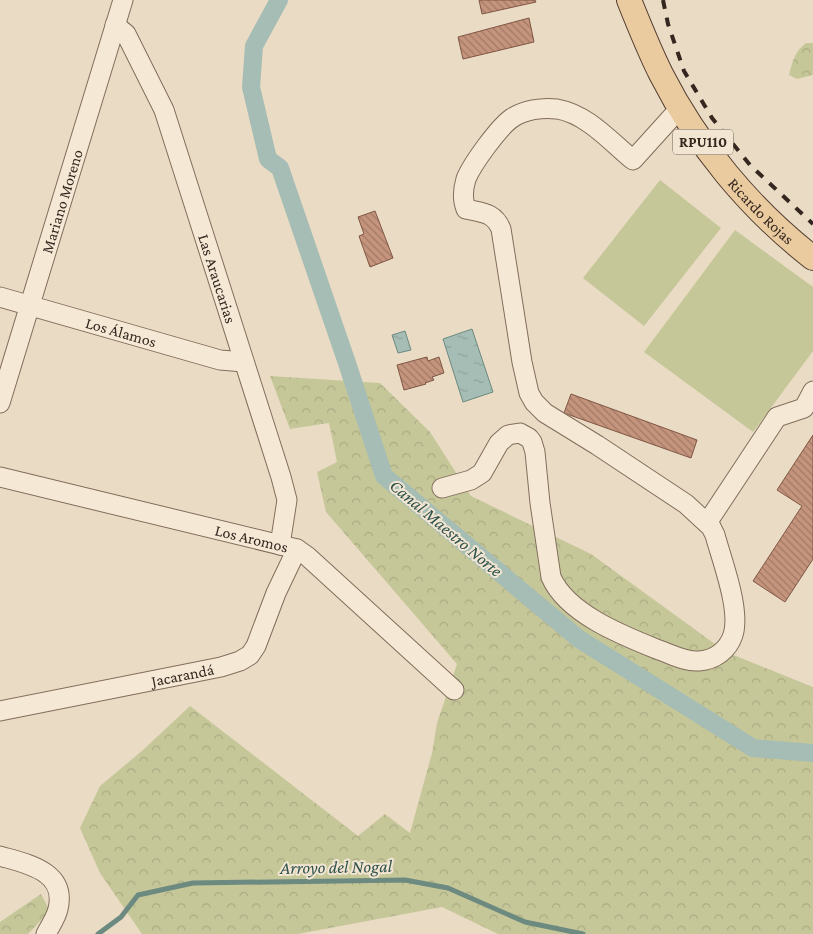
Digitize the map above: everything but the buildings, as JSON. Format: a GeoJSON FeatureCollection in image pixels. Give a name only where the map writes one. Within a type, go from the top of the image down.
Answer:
{"type":"FeatureCollection","features":[{"type":"Feature","properties":{"kind":"main road","name":"Ricardo Rojas"},"geometry":{"type":"LineString","coordinates":[[629,0],[661,74],[680,108],[734,183],[766,218],[813,258]]}},
{"type":"Feature","properties":{"kind":"street","name":"Mariano Moreno"},"geometry":{"type":"LineString","coordinates":[[0,403],[123,0]]}},
{"type":"Feature","properties":{"kind":"street","name":"Las Araucarias"},"geometry":{"type":"LineString","coordinates":[[115,25],[126,34],[164,110],[282,477],[286,500],[289,547]]}},
{"type":"Feature","properties":{"kind":"street"},"geometry":{"type":"LineString","coordinates":[[442,488],[471,480],[482,473],[499,442],[508,434],[520,433],[529,438],[534,447],[551,577],[556,588],[568,601],[590,617],[624,636],[686,660],[698,661],[716,656],[728,645],[733,634],[735,611],[715,535],[707,523],[686,504],[545,413],[534,402],[529,393],[522,362],[501,229],[497,221],[491,216],[466,209],[463,201],[466,178],[478,159],[494,136],[512,118],[521,113],[544,108],[557,109],[573,114],[587,122],[632,160],[680,108]]}},
{"type":"Feature","properties":{"kind":"street","name":"Los Álamos"},"geometry":{"type":"LineString","coordinates":[[0,296],[220,360],[244,362]]}},
{"type":"Feature","properties":{"kind":"street"},"geometry":{"type":"LineString","coordinates":[[707,523],[777,417],[804,408],[812,395]]}},
{"type":"Feature","properties":{"kind":"street","name":"Los Aromos"},"geometry":{"type":"LineString","coordinates":[[0,477],[289,547],[307,556],[454,690]]}},
{"type":"Feature","properties":{"kind":"street","name":"Jacarandá"},"geometry":{"type":"LineString","coordinates":[[0,711],[221,667],[240,661],[250,655],[256,646],[276,593],[289,547]]}},
{"type":"Feature","properties":{"kind":"street"},"geometry":{"type":"LineString","coordinates":[[0,856],[40,868],[56,884],[60,898],[58,911],[46,934]]}},
{"type":"Feature","properties":{"kind":"green space"},"geometry":{"type":"Polygon","coordinates":[[[806,43],[813,43],[813,75],[797,79],[789,75],[790,70],[797,53],[806,43]]]}},
{"type":"Feature","properties":{"kind":"green space"},"geometry":{"type":"Polygon","coordinates":[[[660,180],[721,228],[644,326],[583,278],[660,180]]]}},
{"type":"Feature","properties":{"kind":"green space"},"geometry":{"type":"Polygon","coordinates":[[[735,230],[813,287],[813,351],[753,432],[644,352],[735,230]]]}},
{"type":"Feature","properties":{"kind":"green space"},"geometry":{"type":"Polygon","coordinates":[[[270,376],[380,383],[430,432],[471,496],[591,554],[726,652],[813,687],[813,934],[498,934],[442,907],[298,934],[142,934],[100,873],[80,828],[100,786],[143,750],[190,706],[358,836],[385,814],[410,833],[432,753],[437,723],[457,664],[326,512],[317,472],[337,462],[329,423],[290,429],[270,376]]]}},
{"type":"Feature","properties":{"kind":"green space"},"geometry":{"type":"Polygon","coordinates":[[[41,894],[50,911],[28,934],[0,934],[0,922],[41,894]]]}},
{"type":"Feature","properties":{"kind":"water"},"geometry":{"type":"Polygon","coordinates":[[[472,329],[493,392],[463,402],[443,339],[472,329]]]}},
{"type":"Feature","properties":{"kind":"water"},"geometry":{"type":"Polygon","coordinates":[[[405,331],[411,350],[398,353],[392,335],[405,331]]]}},
{"type":"Feature","properties":{"kind":"waterway","name":"Canal Maestro Norte"},"geometry":{"type":"LineString","coordinates":[[279,0],[254,46],[251,87],[268,159],[280,168],[384,476],[579,639],[753,748],[813,753]]}},
{"type":"Feature","properties":{"kind":"waterway","name":"Arroyo del Nogal"},"geometry":{"type":"LineString","coordinates":[[98,934],[121,917],[138,895],[193,883],[405,880],[448,888],[525,922],[583,934]]}},
{"type":"Feature","properties":{"kind":"railway"},"geometry":{"type":"LineString","coordinates":[[663,0],[668,24],[684,71],[712,118],[750,165],[813,224]]}}]}
